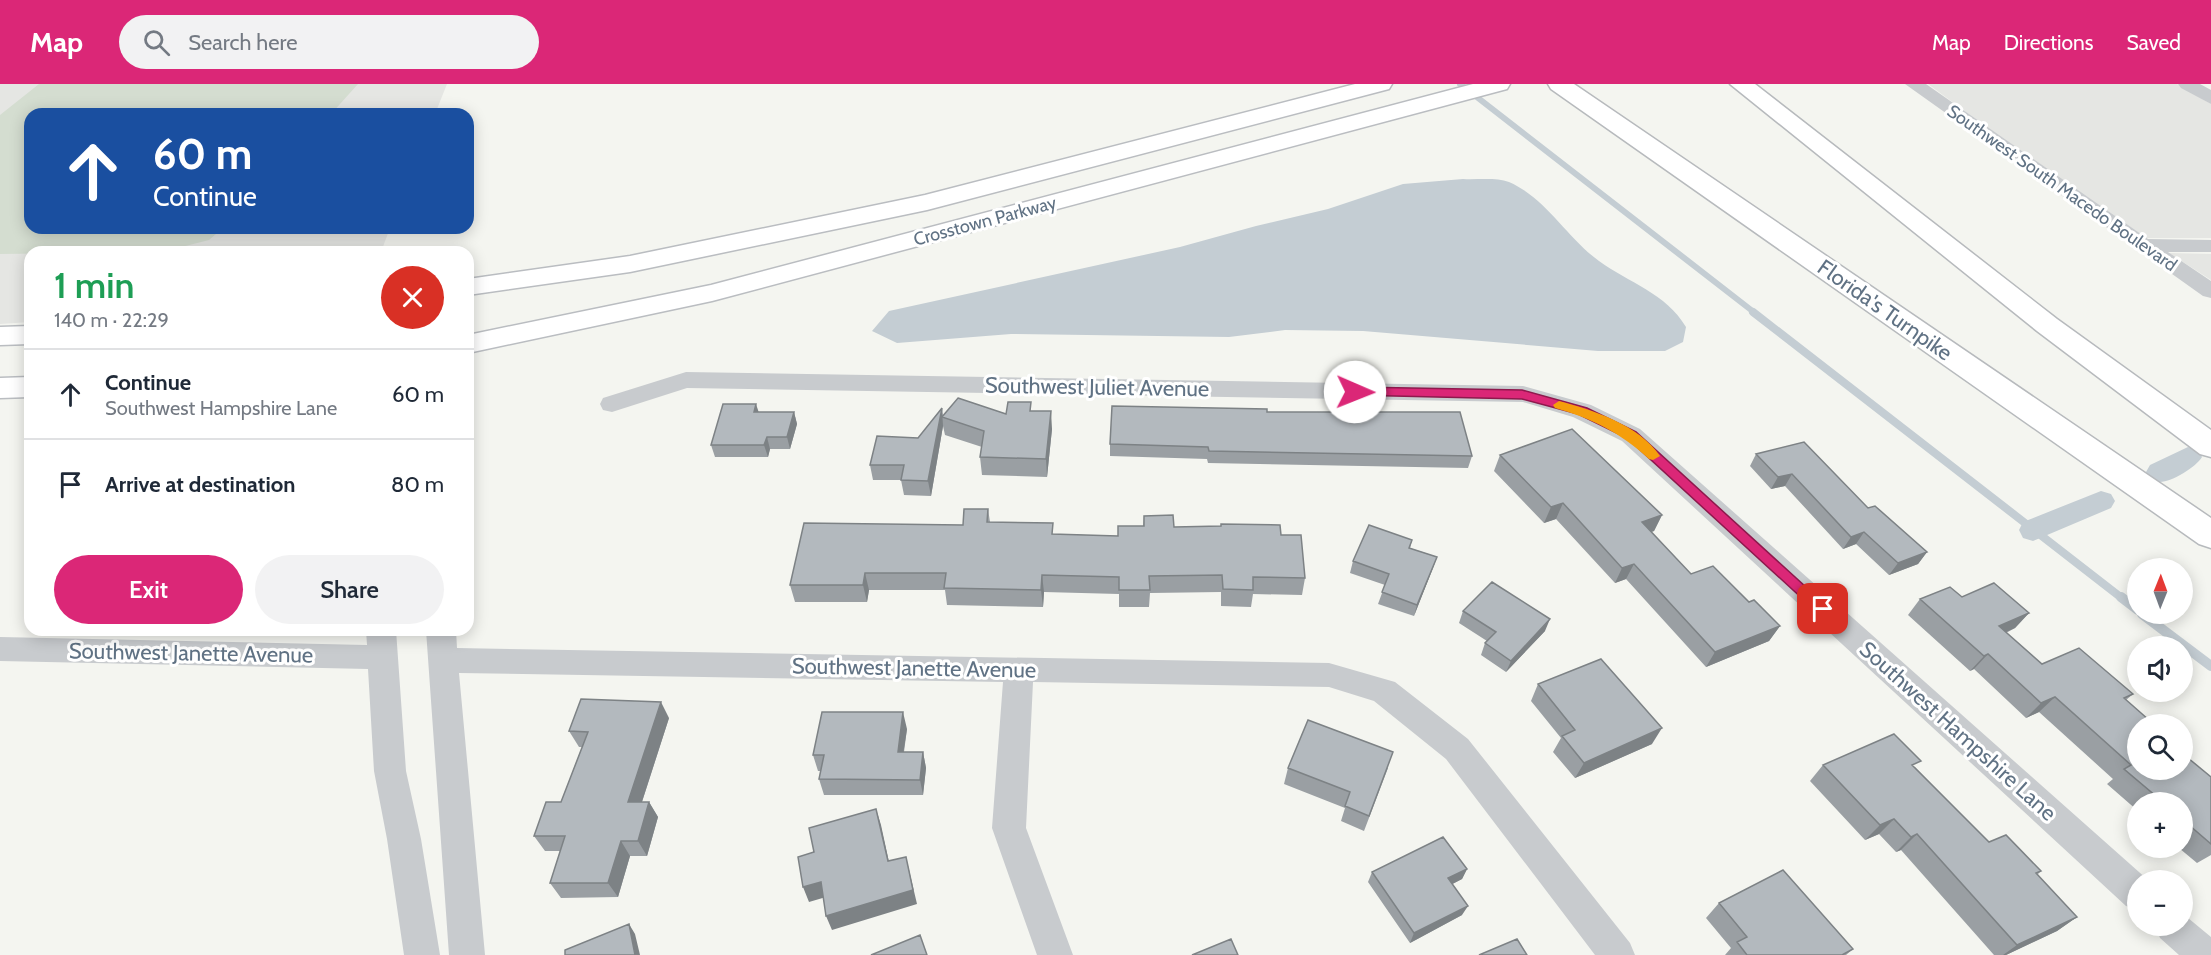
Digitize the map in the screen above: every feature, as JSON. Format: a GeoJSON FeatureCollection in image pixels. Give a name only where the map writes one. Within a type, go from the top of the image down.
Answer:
{"type":"FeatureCollection","features":[{"type":"Feature","properties":{"kind":"main road","name":"Crosstown Parkway"},"geometry":{"type":"LineString","coordinates":[[474,286],[630,264],[927,202],[1381,84]]}},
{"type":"Feature","properties":{"kind":"main road","name":"Crosstown Parkway"},"geometry":{"type":"LineString","coordinates":[[474,343],[712,293],[1499,84]]}},
{"type":"Feature","properties":{"kind":"main road","name":"Florida's Turnpike"},"geometry":{"type":"LineString","coordinates":[[1559,84],[2211,535]]}},
{"type":"Feature","properties":{"kind":"main road"},"geometry":{"type":"LineString","coordinates":[[1741,84],[2047,325],[2211,446]]}},
{"type":"Feature","properties":{"kind":"main road"},"geometry":{"type":"LineString","coordinates":[[0,336],[24,335]]}},
{"type":"Feature","properties":{"kind":"main road"},"geometry":{"type":"LineString","coordinates":[[0,388],[24,387]]}},
{"type":"Feature","properties":{"kind":"street","name":"Southwest South Macedo Boulevard"},"geometry":{"type":"LineString","coordinates":[[1914,84],[2211,291]]}},
{"type":"Feature","properties":{"kind":"street"},"geometry":{"type":"LineString","coordinates":[[2187,84],[2211,98]]}},
{"type":"Feature","properties":{"kind":"street"},"geometry":{"type":"LineString","coordinates":[[2143,245],[2211,246]]}},
{"type":"Feature","properties":{"kind":"street","name":"Southwest Juliet Avenue"},"geometry":{"type":"LineString","coordinates":[[612,404],[686,380],[1522,394],[1582,411]]}},
{"type":"Feature","properties":{"kind":"street","name":"Southwest Hampshire Lane"},"geometry":{"type":"LineString","coordinates":[[1582,411],[1631,435],[2127,884]]}},
{"type":"Feature","properties":{"kind":"street"},"geometry":{"type":"LineString","coordinates":[[381,643],[390,771],[404,839],[422,955]]}},
{"type":"Feature","properties":{"kind":"street","name":"Southwest Janette Avenue"},"geometry":{"type":"LineString","coordinates":[[0,649],[381,643]]}},
{"type":"Feature","properties":{"kind":"street"},"geometry":{"type":"LineString","coordinates":[[442,645],[467,955]]}},
{"type":"Feature","properties":{"kind":"street","name":"Southwest Janette Avenue"},"geometry":{"type":"LineString","coordinates":[[442,645],[1019,670],[1329,675],[1384,691],[1457,749],[1617,955]]}},
{"type":"Feature","properties":{"kind":"street"},"geometry":{"type":"LineString","coordinates":[[1019,670],[1009,828],[1055,955]]}},
{"type":"Feature","properties":{"kind":"street"},"geometry":{"type":"LineString","coordinates":[[2183,936],[2205,955]]}},
{"type":"Feature","properties":{"kind":"shaded area"},"geometry":{"type":"Polygon","coordinates":[[[0,84],[447,84],[437,108],[24,108],[24,234],[388,234],[383,246],[24,246],[24,322],[0,324],[0,84]]]}},
{"type":"Feature","properties":{"kind":"shaded area"},"geometry":{"type":"Polygon","coordinates":[[[39,84],[358,84],[336,108],[24,108],[24,234],[216,234],[209,240],[186,246],[24,246],[24,254],[0,254],[0,115],[39,84]]]}},
{"type":"Feature","properties":{"kind":"shaded area"},"geometry":{"type":"Polygon","coordinates":[[[1928,84],[2177,84],[2211,104],[2211,238],[2145,238],[2077,194],[1928,84]]]}},
{"type":"Feature","properties":{"kind":"shaded area"},"geometry":{"type":"Polygon","coordinates":[[[1463,179],[1504,180],[1522,189],[1545,208],[1587,252],[1668,305],[1686,327],[1683,342],[1665,351],[1598,351],[1363,331],[1285,330],[1229,337],[1011,334],[897,343],[872,331],[889,311],[1180,247],[1328,209],[1403,184],[1463,179]]]}},
{"type":"Feature","properties":{"kind":"shaded area"},"geometry":{"type":"Polygon","coordinates":[[[2169,253],[2211,254],[2211,280],[2169,253]]]}},
{"type":"Feature","properties":{"kind":"building"},"geometry":{"type":"Polygon","coordinates":[[[958,398],[1006,414],[1008,402],[1031,402],[1030,411],[1051,411],[1046,459],[980,457],[984,431],[942,417],[958,398]]]}},
{"type":"Feature","properties":{"kind":"building"},"geometry":{"type":"Polygon","coordinates":[[[723,404],[756,404],[754,412],[794,412],[787,437],[767,437],[764,445],[711,445],[723,404]]]}},
{"type":"Feature","properties":{"kind":"building"},"geometry":{"type":"Polygon","coordinates":[[[1112,406],[1267,409],[1267,412],[1460,412],[1472,456],[1209,451],[1208,447],[1110,444],[1112,406]]]}},
{"type":"Feature","properties":{"kind":"building"},"geometry":{"type":"Polygon","coordinates":[[[942,408],[928,481],[901,480],[904,465],[870,465],[877,436],[918,438],[942,408]]]}},
{"type":"Feature","properties":{"kind":"building"},"geometry":{"type":"Polygon","coordinates":[[[1572,429],[1662,515],[1642,522],[1691,574],[1713,566],[1749,602],[1754,600],[1780,626],[1715,652],[1634,564],[1622,568],[1563,503],[1551,507],[1500,455],[1572,429]]]}},
{"type":"Feature","properties":{"kind":"building"},"geometry":{"type":"Polygon","coordinates":[[[1804,442],[1868,508],[1875,506],[1927,552],[1898,563],[1864,532],[1851,537],[1792,474],[1778,477],[1756,454],[1804,442]]]}},
{"type":"Feature","properties":{"kind":"building"},"geometry":{"type":"Polygon","coordinates":[[[964,509],[988,509],[987,522],[1053,523],[1052,534],[1118,536],[1118,526],[1144,526],[1144,516],[1173,515],[1174,527],[1221,526],[1221,524],[1280,525],[1281,535],[1301,535],[1305,578],[1253,577],[1253,590],[1223,589],[1222,575],[1149,576],[1150,590],[1119,590],[1119,577],[1042,575],[1041,590],[944,588],[946,573],[865,573],[863,585],[790,585],[804,523],[963,525],[964,509]]]}},
{"type":"Feature","properties":{"kind":"building"},"geometry":{"type":"Polygon","coordinates":[[[1369,525],[1412,540],[1409,548],[1437,557],[1417,605],[1382,592],[1389,574],[1353,561],[1369,525]]]}},
{"type":"Feature","properties":{"kind":"building"},"geometry":{"type":"Polygon","coordinates":[[[1492,582],[1550,619],[1511,661],[1485,643],[1496,632],[1463,611],[1492,582]]]}},
{"type":"Feature","properties":{"kind":"building"},"geometry":{"type":"Polygon","coordinates":[[[1994,583],[2029,613],[1999,626],[2042,664],[2079,648],[2127,689],[2127,697],[2124,698],[2142,714],[2127,714],[2127,761],[2055,697],[2041,703],[1988,654],[1984,656],[1920,599],[1950,587],[1962,597],[1994,583]]]}},
{"type":"Feature","properties":{"kind":"building"},"geometry":{"type":"Polygon","coordinates":[[[1601,659],[1662,728],[1584,763],[1562,736],[1575,730],[1538,684],[1601,659]]]}},
{"type":"Feature","properties":{"kind":"building"},"geometry":{"type":"Polygon","coordinates":[[[581,699],[661,702],[628,802],[649,802],[638,841],[621,841],[608,883],[550,883],[565,836],[534,836],[546,802],[561,802],[588,732],[569,731],[581,699]]]}},
{"type":"Feature","properties":{"kind":"building"},"geometry":{"type":"Polygon","coordinates":[[[822,712],[903,712],[898,752],[923,752],[920,780],[819,779],[824,755],[813,755],[822,712]]]}},
{"type":"Feature","properties":{"kind":"building"},"geometry":{"type":"Polygon","coordinates":[[[1308,720],[1393,752],[1369,816],[1345,806],[1350,792],[1288,768],[1308,720]]]}},
{"type":"Feature","properties":{"kind":"building"},"geometry":{"type":"Polygon","coordinates":[[[1894,734],[1921,761],[1912,765],[1989,842],[2006,835],[2041,871],[2036,873],[2077,917],[2017,945],[1917,834],[1911,837],[1894,819],[1880,825],[1823,765],[1894,734]]]}},
{"type":"Feature","properties":{"kind":"building"},"geometry":{"type":"Polygon","coordinates":[[[2193,762],[2211,777],[2211,844],[2193,828],[2193,792],[2151,792],[2137,780],[2193,780],[2193,762]]]}},
{"type":"Feature","properties":{"kind":"building"},"geometry":{"type":"Polygon","coordinates":[[[876,809],[888,861],[906,857],[913,890],[826,916],[821,882],[803,887],[798,857],[814,852],[809,828],[876,809]]]}},
{"type":"Feature","properties":{"kind":"building"},"geometry":{"type":"Polygon","coordinates":[[[1443,837],[1467,869],[1448,878],[1468,906],[1414,933],[1372,872],[1443,837]]]}},
{"type":"Feature","properties":{"kind":"building"},"geometry":{"type":"Polygon","coordinates":[[[1783,870],[1853,949],[1842,955],[1747,955],[1737,942],[1747,937],[1719,903],[1783,870]]]}},
{"type":"Feature","properties":{"kind":"building"},"geometry":{"type":"Polygon","coordinates":[[[629,924],[635,955],[565,955],[565,950],[629,924]]]}},
{"type":"Feature","properties":{"kind":"building"},"geometry":{"type":"Polygon","coordinates":[[[920,935],[927,955],[871,955],[920,935]]]}},
{"type":"Feature","properties":{"kind":"building"},"geometry":{"type":"Polygon","coordinates":[[[1231,939],[1238,955],[1192,955],[1231,939]]]}},
{"type":"Feature","properties":{"kind":"building"},"geometry":{"type":"Polygon","coordinates":[[[1517,939],[1527,955],[1479,955],[1517,939]]]}},
{"type":"Feature","properties":{"kind":"waterway"},"geometry":{"type":"LineString","coordinates":[[1460,84],[1755,313]]}},
{"type":"Feature","properties":{"kind":"waterway"},"geometry":{"type":"LineString","coordinates":[[1753,312],[2123,599]]}},
{"type":"Feature","properties":{"kind":"waterway"},"geometry":{"type":"LineString","coordinates":[[2160,472],[2188,457]]}},
{"type":"Feature","properties":{"kind":"waterway"},"geometry":{"type":"LineString","coordinates":[[2033,530],[2101,501]]}},
{"type":"Feature","properties":{"kind":"waterway"},"geometry":{"type":"LineString","coordinates":[[2121,597],[2127,602]]}},
{"type":"Feature","properties":{"kind":"waterway"},"geometry":{"type":"LineString","coordinates":[[2155,624],[2211,666]]}},
{"type":"Feature","properties":{"kind":"slow traffic"},"geometry":{"type":"LineString","coordinates":[[1559,405],[1582,411],[1631,435],[1653,456]]}},
{"type":"Feature","properties":{"kind":"route"},"geometry":{"type":"LineString","coordinates":[[1355,392],[1522,394],[1582,411],[1631,435],[1823,609]]}}]}
